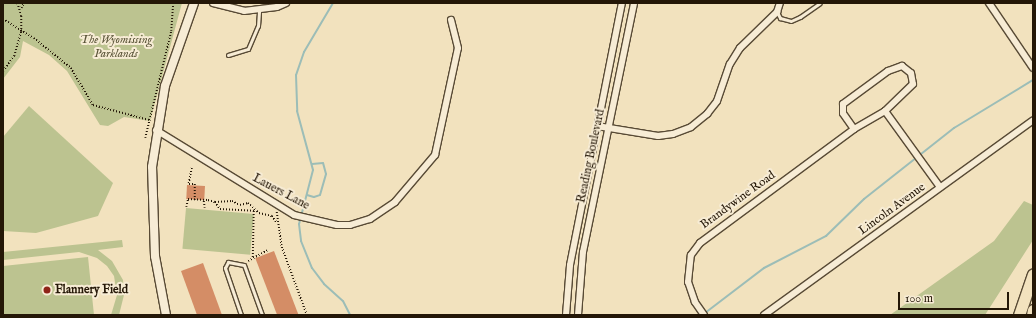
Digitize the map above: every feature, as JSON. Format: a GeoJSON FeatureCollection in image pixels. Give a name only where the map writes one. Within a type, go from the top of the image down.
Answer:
{"type":"FeatureCollection","features":[{"type":"Feature","properties":{"kind":"highway"},"geometry":{"type":"LineString","coordinates":[[1019,315],[1033,274]]}},
{"type":"Feature","properties":{"kind":"highway"},"geometry":{"type":"LineString","coordinates":[[1032,315],[1033,310]]}},
{"type":"Feature","properties":{"kind":"street"},"geometry":{"type":"LineString","coordinates":[[166,315],[157,270],[152,228],[152,167],[156,130],[169,70],[194,3]]}},
{"type":"Feature","properties":{"kind":"street"},"geometry":{"type":"LineString","coordinates":[[213,3],[244,11],[259,11],[286,3]]}},
{"type":"Feature","properties":{"kind":"street","name":"Reading Boulevard"},"geometry":{"type":"LineString","coordinates":[[566,315],[570,265],[622,3]]}},
{"type":"Feature","properties":{"kind":"street","name":"Reading Boulevard"},"geometry":{"type":"LineString","coordinates":[[578,315],[583,252],[634,3]]}},
{"type":"Feature","properties":{"kind":"street"},"geometry":{"type":"LineString","coordinates":[[597,126],[658,136],[673,134],[691,127],[707,114],[717,101],[730,64],[740,48],[777,12],[780,3]]}},
{"type":"Feature","properties":{"kind":"street"},"geometry":{"type":"LineString","coordinates":[[989,3],[1033,68]]}},
{"type":"Feature","properties":{"kind":"street","name":"Lauers Lane"},"geometry":{"type":"LineString","coordinates":[[156,130],[276,204],[311,220],[344,225],[370,219],[395,202],[435,155],[458,48],[451,20]]}},
{"type":"Feature","properties":{"kind":"street","name":"Brandywine Road"},"geometry":{"type":"LineString","coordinates":[[704,315],[690,293],[687,277],[692,255],[700,243],[854,128],[885,111],[913,84],[912,73],[902,66],[888,71],[843,104],[844,113],[854,128]]}},
{"type":"Feature","properties":{"kind":"street"},"geometry":{"type":"LineString","coordinates":[[885,111],[940,187]]}},
{"type":"Feature","properties":{"kind":"street","name":"Lincoln Avenue"},"geometry":{"type":"LineString","coordinates":[[764,315],[1033,120]]}},
{"type":"Feature","properties":{"kind":"lane"},"geometry":{"type":"LineString","coordinates":[[777,12],[780,18],[791,21],[800,17],[820,3]]}},
{"type":"Feature","properties":{"kind":"lane"},"geometry":{"type":"LineString","coordinates":[[228,55],[248,49],[258,26],[259,11]]}},
{"type":"Feature","properties":{"kind":"lane"},"geometry":{"type":"LineString","coordinates":[[241,315],[225,268],[228,262],[244,265],[262,315]]}},
{"type":"Feature","properties":{"kind":"path"},"geometry":{"type":"LineString","coordinates":[[3,71],[14,56],[20,32],[20,9],[18,3]]}},
{"type":"Feature","properties":{"kind":"path"},"geometry":{"type":"LineString","coordinates":[[20,9],[24,3]]}},
{"type":"Feature","properties":{"kind":"path"},"geometry":{"type":"LineString","coordinates":[[145,138],[171,31],[172,3]]}},
{"type":"Feature","properties":{"kind":"path"},"geometry":{"type":"LineString","coordinates":[[3,19],[20,32],[34,38],[71,68],[93,105],[149,120]]}},
{"type":"Feature","properties":{"kind":"path"},"geometry":{"type":"LineString","coordinates":[[192,168],[189,184],[194,184],[195,200]]}},
{"type":"Feature","properties":{"kind":"path"},"geometry":{"type":"LineString","coordinates":[[186,207],[188,200],[215,202],[232,201],[240,205],[248,203],[259,213],[272,216],[278,223]]}},
{"type":"Feature","properties":{"kind":"path"},"geometry":{"type":"LineString","coordinates":[[204,201],[205,208]]}},
{"type":"Feature","properties":{"kind":"path"},"geometry":{"type":"LineString","coordinates":[[215,202],[220,209],[254,211],[253,259]]}},
{"type":"Feature","properties":{"kind":"path"},"geometry":{"type":"LineString","coordinates":[[276,204],[282,247],[307,315]]}},
{"type":"Feature","properties":{"kind":"path"},"geometry":{"type":"LineString","coordinates":[[244,265],[268,250]]}},
{"type":"Feature","properties":{"kind":"green space","name":"The Wyomissing Parklands"},"geometry":{"type":"Polygon","coordinates":[[[3,3],[182,3],[150,121],[124,117],[108,126],[100,125],[67,71],[49,55],[23,41],[20,57],[3,79],[3,3]]]}},
{"type":"Feature","properties":{"kind":"green space"},"geometry":{"type":"Polygon","coordinates":[[[29,106],[113,183],[98,216],[36,233],[3,231],[3,137],[29,106]]]}},
{"type":"Feature","properties":{"kind":"green space"},"geometry":{"type":"Polygon","coordinates":[[[1024,201],[1033,205],[1033,240],[985,315],[890,315],[994,241],[1024,201]]]}},
{"type":"Feature","properties":{"kind":"green space"},"geometry":{"type":"Polygon","coordinates":[[[186,208],[254,214],[250,255],[182,249],[186,208]]]}},
{"type":"Feature","properties":{"kind":"green space"},"geometry":{"type":"Polygon","coordinates":[[[122,240],[123,247],[98,250],[112,261],[123,280],[124,295],[119,315],[111,315],[117,295],[114,276],[107,266],[97,258],[79,252],[3,260],[3,252],[122,240]]]}},
{"type":"Feature","properties":{"kind":"green space","name":"Flannery Field"},"geometry":{"type":"Polygon","coordinates":[[[88,257],[94,315],[3,315],[3,266],[88,257]]]}},
{"type":"Feature","properties":{"kind":"building"},"geometry":{"type":"Polygon","coordinates":[[[187,185],[205,186],[204,200],[186,199],[187,185]]]}},
{"type":"Feature","properties":{"kind":"building"},"geometry":{"type":"Polygon","coordinates":[[[274,251],[298,314],[277,315],[255,258],[274,251]]]}},
{"type":"Feature","properties":{"kind":"building"},"geometry":{"type":"Polygon","coordinates":[[[203,263],[222,315],[197,315],[181,271],[203,263]]]}},
{"type":"Feature","properties":{"kind":"waterway"},"geometry":{"type":"LineString","coordinates":[[333,3],[304,52],[296,75],[297,111],[313,170],[299,224],[301,241],[312,268],[324,284],[343,301],[350,315]]}},
{"type":"Feature","properties":{"kind":"waterway"},"geometry":{"type":"LineString","coordinates":[[705,313],[764,268],[826,236],[864,199],[954,128],[1033,80]]}},
{"type":"Feature","properties":{"kind":"waterway"},"geometry":{"type":"LineString","coordinates":[[307,195],[314,197],[320,195],[326,174],[323,163],[312,164]]}},
{"type":"Feature","properties":{"kind":"place","name":"Flannery Field"},"geometry":{"type":"Point","coordinates":[47,290]}}]}
